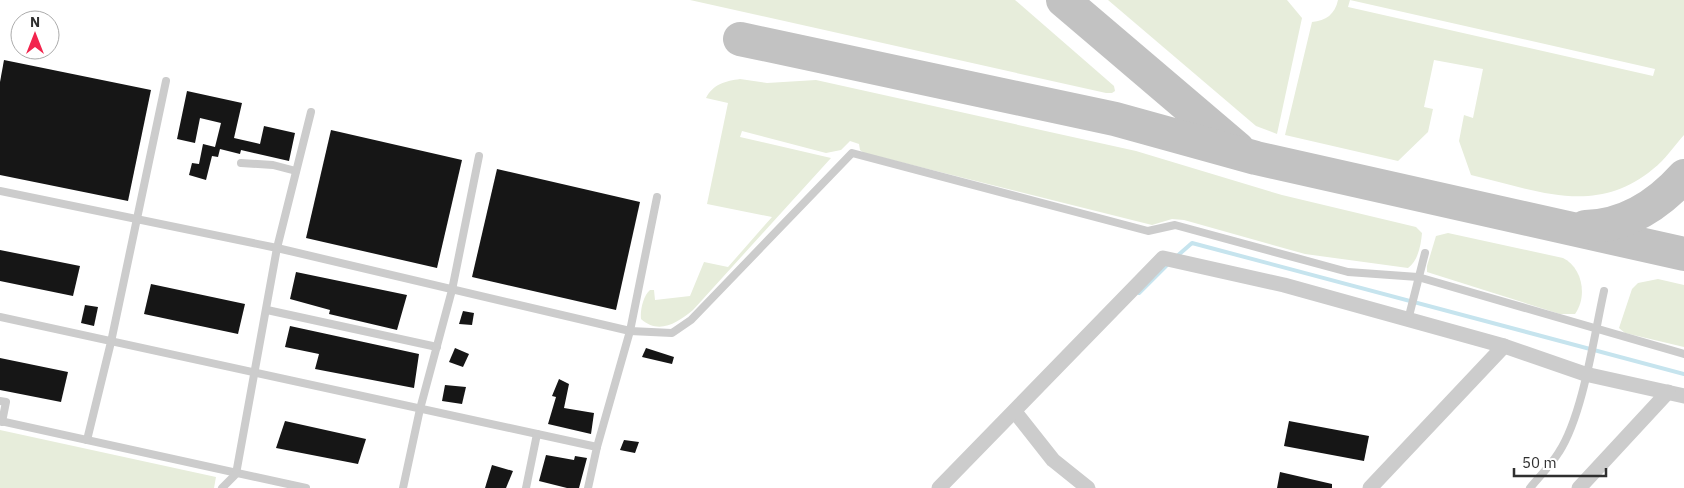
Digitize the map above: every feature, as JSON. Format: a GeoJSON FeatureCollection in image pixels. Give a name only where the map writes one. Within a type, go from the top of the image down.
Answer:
{"type":"FeatureCollection","features":[{"type":"Feature","properties":{"kind":"street"},"geometry":{"type":"LineString","coordinates":[[939,488],[1164,258],[1410,313],[1585,374],[1684,396]]}},
{"type":"Feature","properties":{"kind":"street"},"geometry":{"type":"LineString","coordinates":[[1370,488],[1504,346]]}},
{"type":"Feature","properties":{"kind":"street"},"geometry":{"type":"LineString","coordinates":[[1579,488],[1668,392]]}},
{"type":"Feature","properties":{"kind":"street"},"geometry":{"type":"LineString","coordinates":[[1014,412],[1053,460],[1088,488]]}},
{"type":"Feature","properties":{"kind":"lane"},"geometry":{"type":"LineString","coordinates":[[87,440],[111,342],[166,81]]}},
{"type":"Feature","properties":{"kind":"lane"},"geometry":{"type":"LineString","coordinates":[[222,488],[236,474],[277,248],[311,112]]}},
{"type":"Feature","properties":{"kind":"lane"},"geometry":{"type":"LineString","coordinates":[[0,192],[137,218],[277,248],[630,331],[672,333],[683,327],[852,153],[1148,232],[1175,226],[1348,272],[1418,277],[1684,354]]}},
{"type":"Feature","properties":{"kind":"lane"},"geometry":{"type":"LineString","coordinates":[[403,488],[420,409],[452,290],[479,156]]}},
{"type":"Feature","properties":{"kind":"lane"},"geometry":{"type":"LineString","coordinates":[[241,163],[273,165],[296,171]]}},
{"type":"Feature","properties":{"kind":"lane"},"geometry":{"type":"LineString","coordinates":[[588,488],[597,447],[630,331],[657,198]]}},
{"type":"Feature","properties":{"kind":"lane"},"geometry":{"type":"LineString","coordinates":[[1410,313],[1425,253]]}},
{"type":"Feature","properties":{"kind":"lane"},"geometry":{"type":"LineString","coordinates":[[1530,488],[1560,451],[1578,402],[1604,291]]}},
{"type":"Feature","properties":{"kind":"lane"},"geometry":{"type":"LineString","coordinates":[[267,310],[437,347]]}},
{"type":"Feature","properties":{"kind":"lane"},"geometry":{"type":"LineString","coordinates":[[0,317],[597,447]]}},
{"type":"Feature","properties":{"kind":"lane"},"geometry":{"type":"LineString","coordinates":[[0,401],[6,402],[1,421],[306,488]]}},
{"type":"Feature","properties":{"kind":"lane"},"geometry":{"type":"LineString","coordinates":[[526,488],[537,434]]}},
{"type":"Feature","properties":{"kind":"green space"},"geometry":{"type":"Polygon","coordinates":[[[690,0],[1015,0],[1114,86],[1115,91],[1106,93],[690,0]]]}},
{"type":"Feature","properties":{"kind":"green space"},"geometry":{"type":"Polygon","coordinates":[[[1108,0],[1287,0],[1302,18],[1277,134],[1256,126],[1108,0]]]}},
{"type":"Feature","properties":{"kind":"green space"},"geometry":{"type":"Polygon","coordinates":[[[1338,0],[1350,0],[1684,0],[1684,135],[1653,169],[1631,184],[1610,192],[1588,196],[1565,196],[1471,175],[1459,141],[1464,115],[1473,118],[1483,69],[1434,60],[1424,107],[1433,109],[1428,132],[1398,161],[1285,135],[1312,22],[1329,16],[1335,9],[1338,0]],[[1350,0],[1348,7],[1653,76],[1655,69],[1350,0]]]}},
{"type":"Feature","properties":{"kind":"green space"},"geometry":{"type":"Polygon","coordinates":[[[740,79],[767,83],[816,80],[1136,151],[1282,195],[1416,227],[1422,233],[1420,248],[1417,257],[1408,268],[1305,254],[1184,220],[1172,219],[1152,225],[864,153],[860,150],[859,144],[850,141],[841,150],[826,153],[742,131],[740,137],[831,158],[693,310],[681,319],[668,325],[661,327],[648,324],[641,319],[641,312],[642,304],[650,290],[654,290],[655,300],[690,296],[704,262],[728,267],[772,217],[707,204],[728,103],[706,98],[716,86],[740,79]]]}},
{"type":"Feature","properties":{"kind":"green space"},"geometry":{"type":"Polygon","coordinates":[[[1448,233],[1563,258],[1570,262],[1579,275],[1582,291],[1579,307],[1575,314],[1560,314],[1427,272],[1436,236],[1448,233]]]}},
{"type":"Feature","properties":{"kind":"green space"},"geometry":{"type":"Polygon","coordinates":[[[1658,279],[1684,285],[1684,347],[1625,333],[1619,328],[1632,289],[1638,283],[1658,279]]]}},
{"type":"Feature","properties":{"kind":"green space"},"geometry":{"type":"Polygon","coordinates":[[[0,430],[216,477],[214,488],[0,488],[0,430]]]}},
{"type":"Feature","properties":{"kind":"building"},"geometry":{"type":"Polygon","coordinates":[[[4,60],[151,90],[128,201],[0,175],[0,82],[4,60]]]}},
{"type":"Feature","properties":{"kind":"building"},"geometry":{"type":"Polygon","coordinates":[[[187,91],[242,103],[234,138],[260,144],[264,126],[295,133],[289,161],[241,150],[240,154],[220,149],[218,157],[212,156],[206,180],[189,175],[192,163],[199,164],[203,144],[215,147],[221,123],[200,118],[195,143],[177,139],[187,91]]]}},
{"type":"Feature","properties":{"kind":"building"},"geometry":{"type":"Polygon","coordinates":[[[331,130],[462,160],[437,268],[306,238],[331,130]]]}},
{"type":"Feature","properties":{"kind":"building"},"geometry":{"type":"Polygon","coordinates":[[[497,169],[640,202],[616,310],[472,277],[497,169]]]}},
{"type":"Feature","properties":{"kind":"building"},"geometry":{"type":"Polygon","coordinates":[[[0,250],[80,266],[73,296],[0,281],[0,250]]]}},
{"type":"Feature","properties":{"kind":"building"},"geometry":{"type":"Polygon","coordinates":[[[296,272],[407,295],[397,330],[329,314],[330,310],[290,299],[296,272]]]}},
{"type":"Feature","properties":{"kind":"building"},"geometry":{"type":"Polygon","coordinates":[[[151,284],[245,304],[238,334],[144,314],[151,284]]]}},
{"type":"Feature","properties":{"kind":"building"},"geometry":{"type":"Polygon","coordinates":[[[85,305],[98,307],[94,326],[81,323],[85,305]]]}},
{"type":"Feature","properties":{"kind":"building"},"geometry":{"type":"Polygon","coordinates":[[[463,311],[474,313],[472,325],[459,324],[463,311]]]}},
{"type":"Feature","properties":{"kind":"building"},"geometry":{"type":"Polygon","coordinates":[[[290,326],[419,354],[414,388],[315,369],[319,354],[285,347],[290,326]]]}},
{"type":"Feature","properties":{"kind":"building"},"geometry":{"type":"Polygon","coordinates":[[[455,348],[469,354],[463,367],[449,362],[455,348]]]}},
{"type":"Feature","properties":{"kind":"building"},"geometry":{"type":"Polygon","coordinates":[[[646,348],[674,357],[672,364],[642,357],[646,348]]]}},
{"type":"Feature","properties":{"kind":"building"},"geometry":{"type":"Polygon","coordinates":[[[0,358],[68,372],[61,402],[0,390],[0,358]]]}},
{"type":"Feature","properties":{"kind":"building"},"geometry":{"type":"Polygon","coordinates":[[[559,379],[569,384],[564,408],[594,413],[591,434],[548,424],[556,397],[552,396],[559,379]]]}},
{"type":"Feature","properties":{"kind":"building"},"geometry":{"type":"Polygon","coordinates":[[[445,385],[466,387],[462,404],[442,401],[445,385]]]}},
{"type":"Feature","properties":{"kind":"building"},"geometry":{"type":"Polygon","coordinates":[[[285,421],[366,439],[358,464],[276,448],[285,421]]]}},
{"type":"Feature","properties":{"kind":"building"},"geometry":{"type":"Polygon","coordinates":[[[1289,421],[1369,436],[1364,461],[1284,446],[1289,421]]]}},
{"type":"Feature","properties":{"kind":"building"},"geometry":{"type":"Polygon","coordinates":[[[624,440],[639,442],[635,453],[620,450],[624,440]]]}},
{"type":"Feature","properties":{"kind":"building"},"geometry":{"type":"Polygon","coordinates":[[[546,455],[574,460],[575,456],[587,458],[579,488],[567,488],[539,481],[546,455]]]}},
{"type":"Feature","properties":{"kind":"building"},"geometry":{"type":"Polygon","coordinates":[[[492,465],[513,471],[506,488],[485,488],[492,465]]]}},
{"type":"Feature","properties":{"kind":"building"},"geometry":{"type":"Polygon","coordinates":[[[1280,472],[1332,484],[1332,488],[1277,488],[1280,472]]]}},
{"type":"Feature","properties":{"kind":"waterway"},"geometry":{"type":"LineString","coordinates":[[1176,257],[1192,243],[1684,374]]}},
{"type":"Feature","properties":{"kind":"waterway"},"geometry":{"type":"LineString","coordinates":[[1139,293],[1169,263]]}},
{"type":"Feature","properties":{"kind":"taxiway"},"geometry":{"type":"LineString","coordinates":[[1063,0],[1238,149]]}},
{"type":"Feature","properties":{"kind":"taxiway"},"geometry":{"type":"LineString","coordinates":[[740,39],[1115,119],[1256,158],[1684,254]]}},
{"type":"Feature","properties":{"kind":"taxiway"},"geometry":{"type":"LineString","coordinates":[[1585,227],[1614,223],[1640,212],[1652,205],[1684,176]]}}]}
